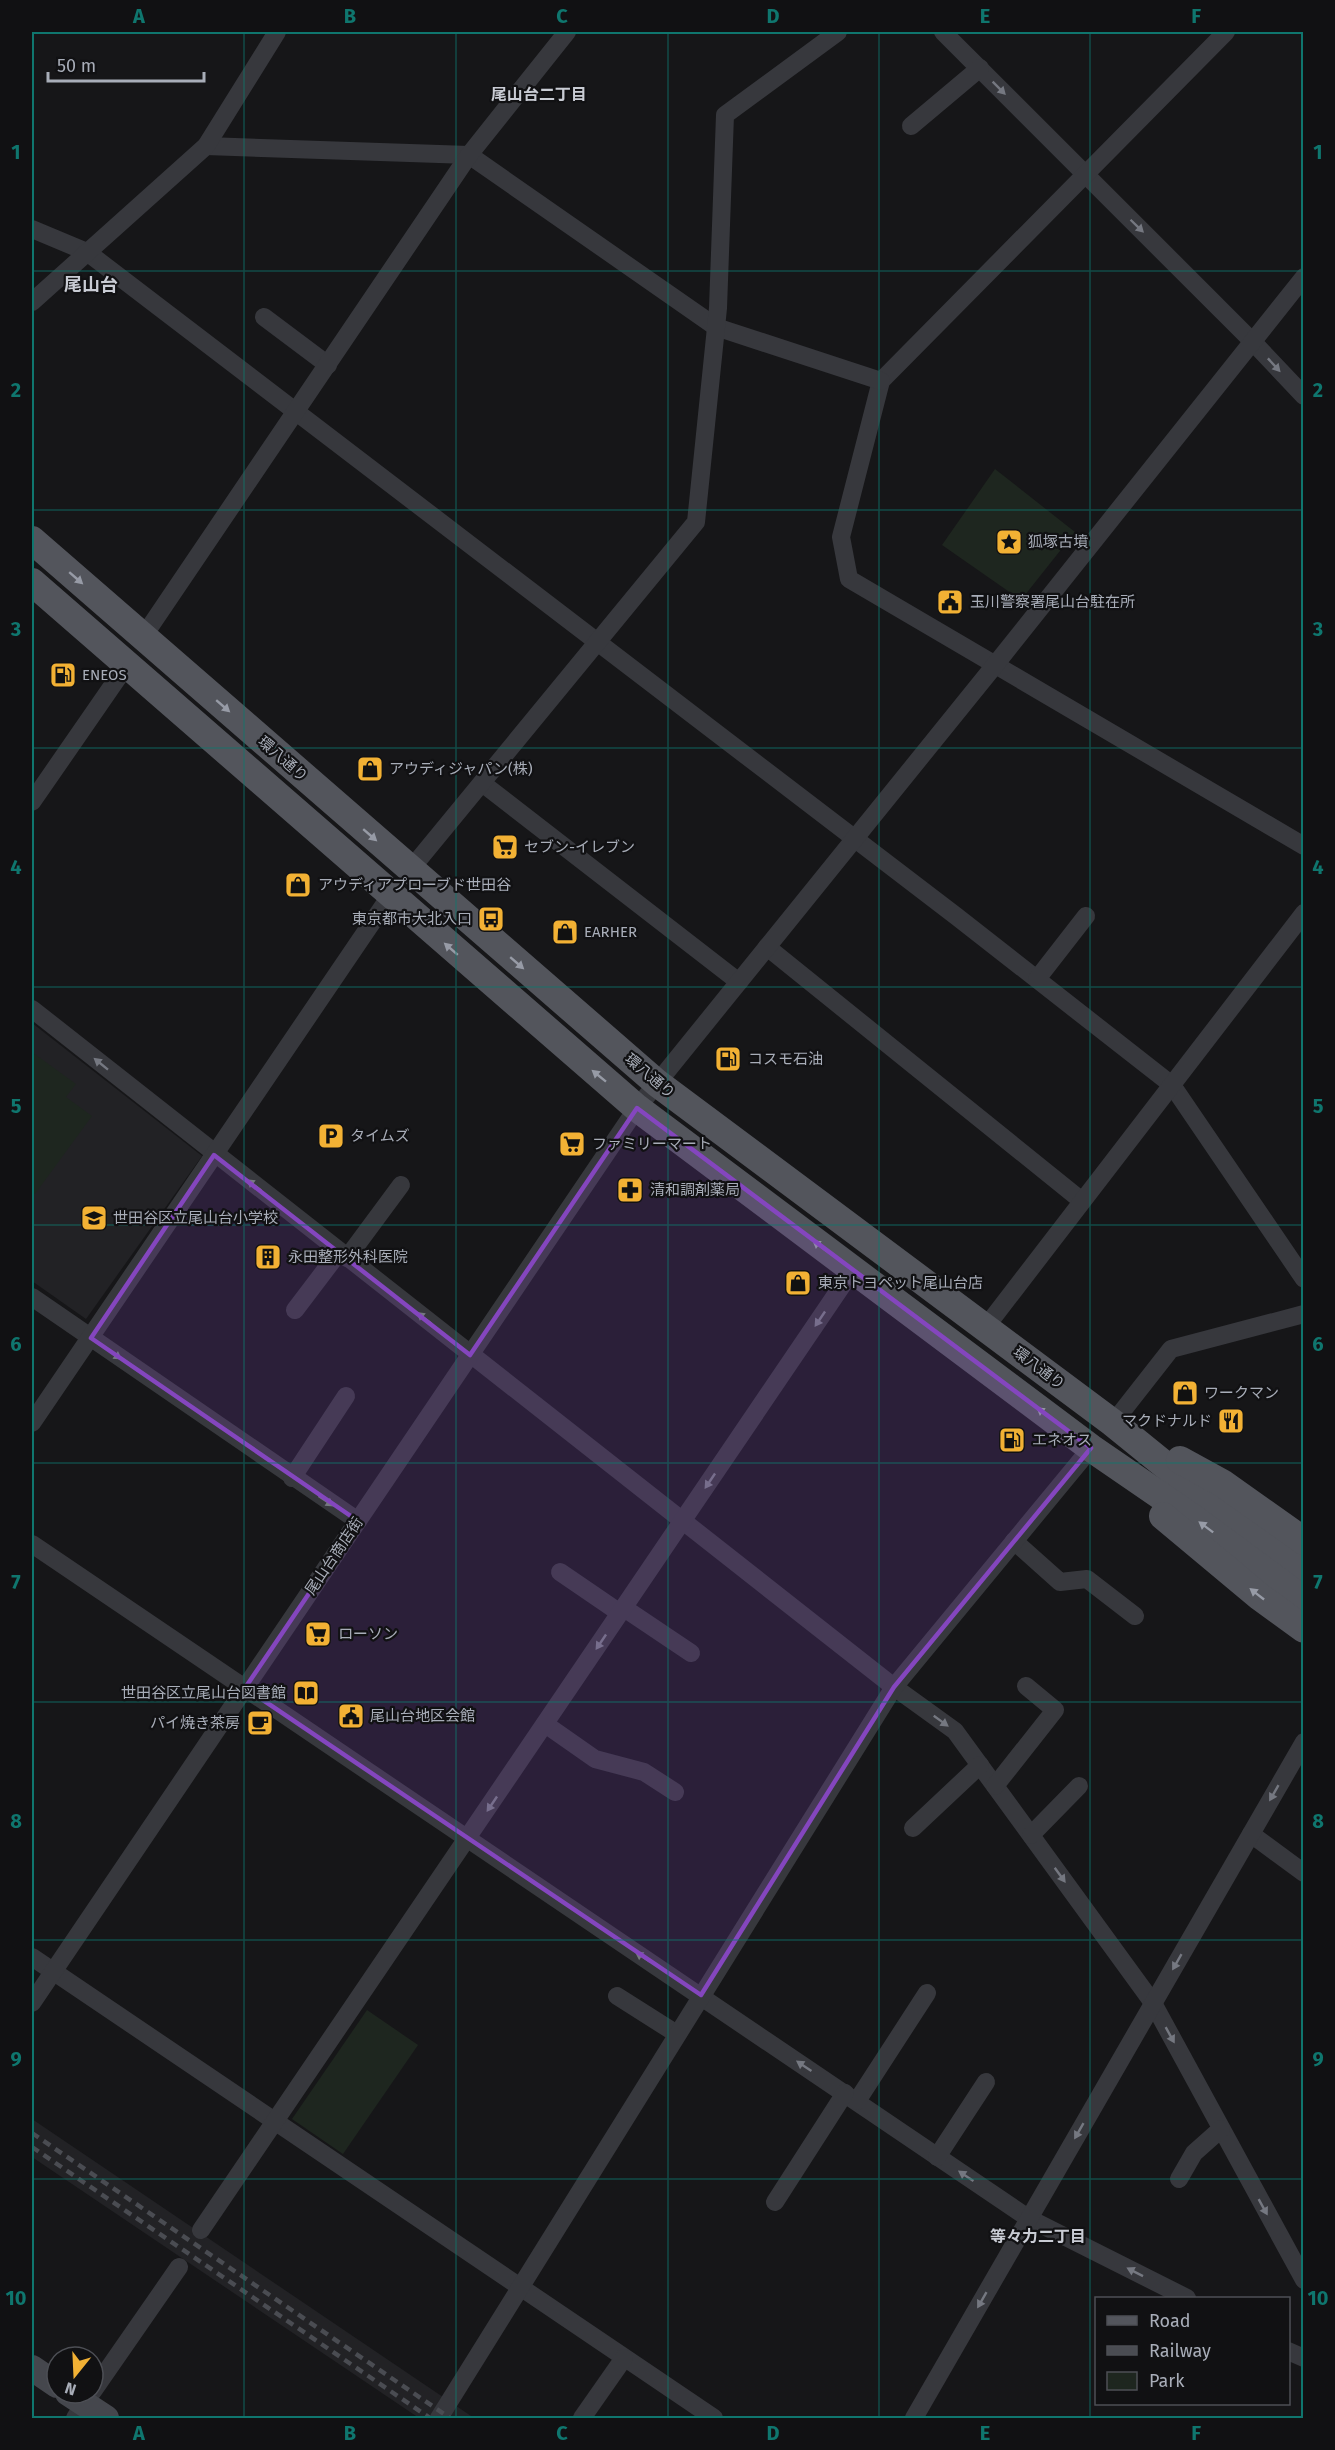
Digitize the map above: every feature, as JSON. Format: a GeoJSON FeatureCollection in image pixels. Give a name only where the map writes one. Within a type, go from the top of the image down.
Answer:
{"type":"FeatureCollection","features":[{"type":"Feature","properties":{"kind":"main road","name":"環八通り"},"geometry":{"type":"LineString","coordinates":[[32,540],[657,1083],[1113,1423],[1208,1500],[1304,1570]]}},
{"type":"Feature","properties":{"kind":"main road"},"geometry":{"type":"LineString","coordinates":[[32,582],[390,896],[637,1108],[1091,1448],[1193,1518],[1304,1600]]}},
{"type":"Feature","properties":{"kind":"main road"},"geometry":{"type":"LineString","coordinates":[[1113,1423],[1222,1483],[1304,1541]]}},
{"type":"Feature","properties":{"kind":"main road"},"geometry":{"type":"LineString","coordinates":[[1091,1448],[1182,1534],[1304,1629]]}},
{"type":"Feature","properties":{"kind":"street"},"geometry":{"type":"LineString","coordinates":[[32,302],[206,146],[277,32]]}},
{"type":"Feature","properties":{"kind":"street"},"geometry":{"type":"LineString","coordinates":[[143,638],[470,155],[564,32]]}},
{"type":"Feature","properties":{"kind":"street"},"geometry":{"type":"LineString","coordinates":[[410,870],[696,522],[716,327],[725,115],[838,32]]}},
{"type":"Feature","properties":{"kind":"street"},"geometry":{"type":"LineString","coordinates":[[943,32],[1252,341],[1304,396]]}},
{"type":"Feature","properties":{"kind":"street"},"geometry":{"type":"LineString","coordinates":[[1226,32],[1083,174],[881,381],[841,537],[849,579],[1304,846]]}},
{"type":"Feature","properties":{"kind":"street"},"geometry":{"type":"LineString","coordinates":[[911,126],[980,68]]}},
{"type":"Feature","properties":{"kind":"street"},"geometry":{"type":"LineString","coordinates":[[206,146],[470,155],[716,327],[881,381]]}},
{"type":"Feature","properties":{"kind":"street"},"geometry":{"type":"LineString","coordinates":[[32,229],[87,252],[295,414],[1037,979],[1172,1085],[1304,1279]]}},
{"type":"Feature","properties":{"kind":"street","name":"尾山台商店街"},"geometry":{"type":"LineString","coordinates":[[32,2003],[637,1108],[995,665],[1304,277]]}},
{"type":"Feature","properties":{"kind":"street"},"geometry":{"type":"LineString","coordinates":[[264,317],[328,365]]}},
{"type":"Feature","properties":{"kind":"street"},"geometry":{"type":"LineString","coordinates":[[32,802],[126,666]]}},
{"type":"Feature","properties":{"kind":"street"},"geometry":{"type":"LineString","coordinates":[[482,783],[739,982]]}},
{"type":"Feature","properties":{"kind":"street"},"geometry":{"type":"LineString","coordinates":[[32,1424],[390,896]]}},
{"type":"Feature","properties":{"kind":"street"},"geometry":{"type":"LineString","coordinates":[[985,1328],[1304,913]]}},
{"type":"Feature","properties":{"kind":"street"},"geometry":{"type":"LineString","coordinates":[[1037,979],[1086,916]]}},
{"type":"Feature","properties":{"kind":"street"},"geometry":{"type":"LineString","coordinates":[[767,947],[1082,1201]]}},
{"type":"Feature","properties":{"kind":"street"},"geometry":{"type":"LineString","coordinates":[[32,1009],[214,1155],[894,1687],[955,1731],[1153,2003],[1304,2280]]}},
{"type":"Feature","properties":{"kind":"street"},"geometry":{"type":"LineString","coordinates":[[295,1310],[401,1185]]}},
{"type":"Feature","properties":{"kind":"street"},"geometry":{"type":"LineString","coordinates":[[201,2230],[852,1271]]}},
{"type":"Feature","properties":{"kind":"street"},"geometry":{"type":"LineString","coordinates":[[32,1297],[292,1478],[358,1521]]}},
{"type":"Feature","properties":{"kind":"street"},"geometry":{"type":"LineString","coordinates":[[1113,1423],[1171,1349],[1304,1314]]}},
{"type":"Feature","properties":{"kind":"street"},"geometry":{"type":"LineString","coordinates":[[292,1478],[346,1396]]}},
{"type":"Feature","properties":{"kind":"street"},"geometry":{"type":"LineString","coordinates":[[439,2418],[894,1687],[1091,1448]]}},
{"type":"Feature","properties":{"kind":"street"},"geometry":{"type":"LineString","coordinates":[[1014,1541],[1060,1582],[1087,1579],[1135,1616]]}},
{"type":"Feature","properties":{"kind":"street"},"geometry":{"type":"LineString","coordinates":[[32,1544],[1028,2218],[1185,2297]]}},
{"type":"Feature","properties":{"kind":"street"},"geometry":{"type":"LineString","coordinates":[[560,1572],[691,1653]]}},
{"type":"Feature","properties":{"kind":"street"},"geometry":{"type":"LineString","coordinates":[[995,1786],[1054,1710],[1026,1686]]}},
{"type":"Feature","properties":{"kind":"street"},"geometry":{"type":"LineString","coordinates":[[545,1724],[595,1759],[644,1772],[675,1792]]}},
{"type":"Feature","properties":{"kind":"street"},"geometry":{"type":"LineString","coordinates":[[914,2418],[1304,1742]]}},
{"type":"Feature","properties":{"kind":"street"},"geometry":{"type":"LineString","coordinates":[[936,1813],[982,1768]]}},
{"type":"Feature","properties":{"kind":"street"},"geometry":{"type":"LineString","coordinates":[[912,1828],[982,1768]]}},
{"type":"Feature","properties":{"kind":"street"},"geometry":{"type":"LineString","coordinates":[[1030,1835],[1078,1786]]}},
{"type":"Feature","properties":{"kind":"street"},"geometry":{"type":"LineString","coordinates":[[1251,1833],[1304,1873]]}},
{"type":"Feature","properties":{"kind":"street"},"geometry":{"type":"LineString","coordinates":[[32,1957],[714,2418]]}},
{"type":"Feature","properties":{"kind":"street"},"geometry":{"type":"LineString","coordinates":[[775,2202],[927,1993]]}},
{"type":"Feature","properties":{"kind":"street"},"geometry":{"type":"LineString","coordinates":[[617,1996],[676,2034]]}},
{"type":"Feature","properties":{"kind":"street"},"geometry":{"type":"LineString","coordinates":[[937,2157],[986,2082]]}},
{"type":"Feature","properties":{"kind":"street"},"geometry":{"type":"LineString","coordinates":[[1179,2179],[1190,2158],[1221,2129]]}},
{"type":"Feature","properties":{"kind":"street"},"geometry":{"type":"LineString","coordinates":[[105,2368],[178,2267]]}},
{"type":"Feature","properties":{"kind":"street"},"geometry":{"type":"LineString","coordinates":[[1290,2351],[1304,2358]]}},
{"type":"Feature","properties":{"kind":"street"},"geometry":{"type":"LineString","coordinates":[[582,2418],[624,2358]]}},
{"type":"Feature","properties":{"kind":"street"},"geometry":{"type":"LineString","coordinates":[[32,2368],[45,2377]]}},
{"type":"Feature","properties":{"kind":"street"},"geometry":{"type":"LineString","coordinates":[[89,2405],[106,2418]]}},
{"type":"Feature","properties":{"kind":"highlighted area"},"geometry":{"type":"Polygon","coordinates":[[[637,1108],[1091,1448],[894,1687],[701,1995],[245,1688],[358,1521],[91,1338],[214,1155],[470,1355],[637,1108]]]}},
{"type":"Feature","properties":{"kind":"shaded area","name":"世田谷区立尾山台小学校"},"geometry":{"type":"Polygon","coordinates":[[[32,1023],[202,1156],[86,1319],[32,1281],[32,1023]]]}},
{"type":"Feature","properties":{"kind":"shaded area"},"geometry":{"type":"Polygon","coordinates":[[[32,2119],[474,2418],[419,2418],[32,2157],[32,2119]]]}},
{"type":"Feature","properties":{"kind":"green space"},"geometry":{"type":"Polygon","coordinates":[[[995,469],[1075,532],[1021,600],[942,545],[995,469]]]}},
{"type":"Feature","properties":{"kind":"green space"},"geometry":{"type":"Polygon","coordinates":[[[32,1052],[76,1084],[66,1097],[92,1116],[35,1194],[32,1191],[32,1052]]]}},
{"type":"Feature","properties":{"kind":"green space"},"geometry":{"type":"Polygon","coordinates":[[[367,2010],[418,2045],[343,2154],[292,2119],[367,2010]]]}},
{"type":"Feature","properties":{"kind":"railway"},"geometry":{"type":"LineString","coordinates":[[32,2133],[450,2418]]}},
{"type":"Feature","properties":{"kind":"railway"},"geometry":{"type":"LineString","coordinates":[[32,2147],[430,2418]]}},
{"type":"Feature","properties":{"kind":"place","name":"狐塚古墳"},"geometry":{"type":"Point","coordinates":[1009,542]}},
{"type":"Feature","properties":{"kind":"place","name":"玉川警察署尾山台駐在所"},"geometry":{"type":"Point","coordinates":[950,602]}},
{"type":"Feature","properties":{"kind":"place","name":"ENEOS"},"geometry":{"type":"Point","coordinates":[63,675]}},
{"type":"Feature","properties":{"kind":"place","name":"アウディジャパン(株)"},"geometry":{"type":"Point","coordinates":[370,769]}},
{"type":"Feature","properties":{"kind":"place","name":"セブン-イレブン"},"geometry":{"type":"Point","coordinates":[505,847]}},
{"type":"Feature","properties":{"kind":"place","name":"アウディアプローブド世田谷"},"geometry":{"type":"Point","coordinates":[298,885]}},
{"type":"Feature","properties":{"kind":"place","name":"東京都市大北入口"},"geometry":{"type":"Point","coordinates":[491,919]}},
{"type":"Feature","properties":{"kind":"place","name":"EARHER"},"geometry":{"type":"Point","coordinates":[565,932]}},
{"type":"Feature","properties":{"kind":"place","name":"コスモ石油"},"geometry":{"type":"Point","coordinates":[728,1059]}},
{"type":"Feature","properties":{"kind":"place","name":"タイムズ"},"geometry":{"type":"Point","coordinates":[331,1136]}},
{"type":"Feature","properties":{"kind":"place","name":"ファミリーマート"},"geometry":{"type":"Point","coordinates":[572,1144]}},
{"type":"Feature","properties":{"kind":"place","name":"清和調剤薬局"},"geometry":{"type":"Point","coordinates":[630,1190]}},
{"type":"Feature","properties":{"kind":"place","name":"世田谷区立尾山台小学校"},"geometry":{"type":"Point","coordinates":[94,1218]}},
{"type":"Feature","properties":{"kind":"place","name":"永田整形外科医院"},"geometry":{"type":"Point","coordinates":[268,1257]}},
{"type":"Feature","properties":{"kind":"place","name":"東京トヨペット尾山台店"},"geometry":{"type":"Point","coordinates":[798,1283]}},
{"type":"Feature","properties":{"kind":"place","name":"ワークマン"},"geometry":{"type":"Point","coordinates":[1185,1393]}},
{"type":"Feature","properties":{"kind":"place","name":"マクドナルド"},"geometry":{"type":"Point","coordinates":[1231,1421]}},
{"type":"Feature","properties":{"kind":"place","name":"エネオス"},"geometry":{"type":"Point","coordinates":[1012,1440]}},
{"type":"Feature","properties":{"kind":"place","name":"ローソン"},"geometry":{"type":"Point","coordinates":[318,1634]}},
{"type":"Feature","properties":{"kind":"place","name":"世田谷区立尾山台図書館"},"geometry":{"type":"Point","coordinates":[306,1693]}},
{"type":"Feature","properties":{"kind":"place","name":"尾山台地区会館"},"geometry":{"type":"Point","coordinates":[351,1716]}},
{"type":"Feature","properties":{"kind":"place","name":"パイ焼き茶房"},"geometry":{"type":"Point","coordinates":[260,1723]}},
{"type":"Feature","properties":{"kind":"district","name":"尾山台二丁目"},"geometry":{"type":"Point","coordinates":[539,94]}},
{"type":"Feature","properties":{"kind":"district","name":"尾山台"},"geometry":{"type":"Point","coordinates":[91,285]}},
{"type":"Feature","properties":{"kind":"district","name":"等々力二丁目"},"geometry":{"type":"Point","coordinates":[1038,2236]}}]}
